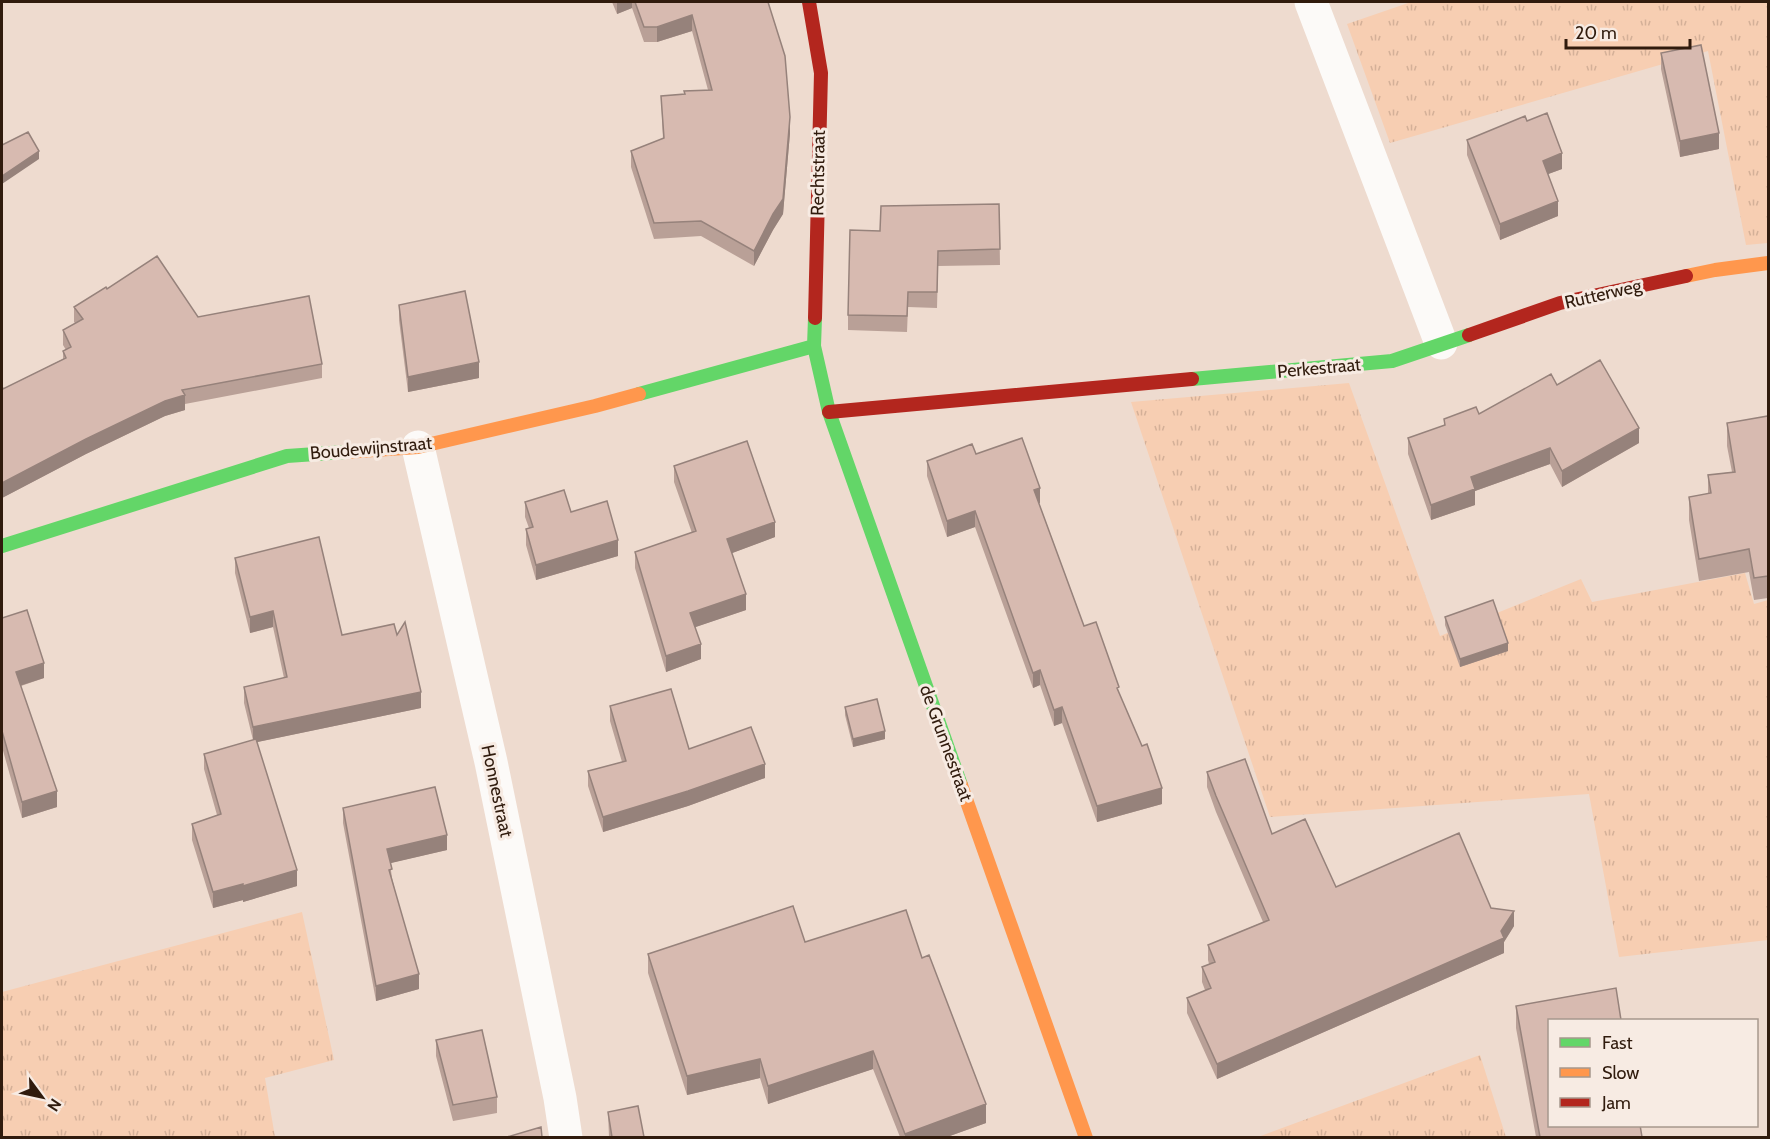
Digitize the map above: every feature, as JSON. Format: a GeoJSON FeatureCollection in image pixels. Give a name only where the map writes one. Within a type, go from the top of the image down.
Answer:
{"type":"FeatureCollection","features":[{"type":"Feature","properties":{"kind":"street","name":"Rechtstraat"},"geometry":{"type":"LineString","coordinates":[[809,2],[821,73],[814,346]]}},
{"type":"Feature","properties":{"kind":"street"},"geometry":{"type":"LineString","coordinates":[[1311,2],[1442,343]]}},
{"type":"Feature","properties":{"kind":"street","name":"Rutterweg"},"geometry":{"type":"LineString","coordinates":[[1442,343],[1560,303],[1715,270],[1768,263]]}},
{"type":"Feature","properties":{"kind":"street","name":"Perkestraat"},"geometry":{"type":"LineString","coordinates":[[829,412],[1392,361],[1442,343]]}},
{"type":"Feature","properties":{"kind":"street","name":"de Grunnestraat"},"geometry":{"type":"LineString","coordinates":[[814,346],[829,412],[1086,1137]]}},
{"type":"Feature","properties":{"kind":"street","name":"Boudewijnstraat"},"geometry":{"type":"LineString","coordinates":[[2,546],[287,456],[418,447],[595,406],[814,346]]}},
{"type":"Feature","properties":{"kind":"street","name":"Honnestraat"},"geometry":{"type":"LineString","coordinates":[[418,447],[491,762],[566,1137]]}},
{"type":"Feature","properties":{"kind":"green space"},"geometry":{"type":"Polygon","coordinates":[[[1411,2],[1768,2],[1768,243],[1746,245],[1708,51],[1390,143],[1347,24],[1411,2]]]}},
{"type":"Feature","properties":{"kind":"green space"},"geometry":{"type":"Polygon","coordinates":[[[1349,383],[1440,636],[1581,579],[1592,602],[1745,573],[1754,604],[1768,600],[1768,940],[1619,957],[1589,794],[1270,817],[1131,402],[1349,383]]]}},
{"type":"Feature","properties":{"kind":"green space"},"geometry":{"type":"Polygon","coordinates":[[[302,912],[334,1060],[265,1078],[275,1137],[2,1137],[2,992],[302,912]]]}},
{"type":"Feature","properties":{"kind":"green space"},"geometry":{"type":"Polygon","coordinates":[[[1480,1055],[1506,1137],[1258,1137],[1480,1055]]]}},
{"type":"Feature","properties":{"kind":"building"},"geometry":{"type":"Polygon","coordinates":[[[635,2],[768,2],[785,56],[790,117],[783,199],[754,251],[701,221],[654,223],[631,151],[664,138],[661,96],[685,94],[684,91],[712,90],[692,15],[657,27],[644,27],[635,2]]]}},
{"type":"Feature","properties":{"kind":"building"},"geometry":{"type":"Polygon","coordinates":[[[1701,45],[1719,133],[1680,141],[1661,53],[1701,45]]]}},
{"type":"Feature","properties":{"kind":"building"},"geometry":{"type":"Polygon","coordinates":[[[1547,113],[1562,153],[1543,161],[1558,201],[1500,224],[1467,140],[1525,116],[1527,121],[1547,113]]]}},
{"type":"Feature","properties":{"kind":"building"},"geometry":{"type":"Polygon","coordinates":[[[28,132],[39,151],[2,176],[2,145],[28,132]]]}},
{"type":"Feature","properties":{"kind":"building"},"geometry":{"type":"Polygon","coordinates":[[[999,204],[1000,249],[938,251],[937,292],[908,292],[907,316],[848,315],[850,230],[880,231],[881,206],[999,204]]]}},
{"type":"Feature","properties":{"kind":"building"},"geometry":{"type":"Polygon","coordinates":[[[157,256],[198,317],[309,296],[322,364],[182,390],[185,395],[165,401],[2,483],[2,386],[3,389],[66,358],[63,351],[71,347],[63,330],[83,319],[74,307],[106,287],[107,289],[157,256]]]}},
{"type":"Feature","properties":{"kind":"building"},"geometry":{"type":"Polygon","coordinates":[[[465,291],[479,362],[408,377],[399,305],[465,291]]]}},
{"type":"Feature","properties":{"kind":"building"},"geometry":{"type":"Polygon","coordinates":[[[1600,360],[1639,428],[1562,471],[1550,448],[1471,477],[1475,489],[1431,505],[1408,438],[1445,425],[1444,419],[1476,407],[1479,414],[1551,374],[1557,385],[1600,360]]]}},
{"type":"Feature","properties":{"kind":"building"},"geometry":{"type":"Polygon","coordinates":[[[1768,416],[1768,576],[1754,578],[1749,549],[1699,559],[1689,497],[1711,493],[1708,475],[1735,472],[1727,423],[1768,416]]]}},
{"type":"Feature","properties":{"kind":"building"},"geometry":{"type":"Polygon","coordinates":[[[1022,438],[1040,488],[1034,490],[1084,626],[1096,622],[1119,687],[1117,688],[1142,746],[1147,744],[1162,788],[1097,806],[1062,707],[1054,710],[1040,670],[1033,673],[975,511],[947,521],[927,461],[972,444],[976,454],[1022,438]]]}},
{"type":"Feature","properties":{"kind":"building"},"geometry":{"type":"Polygon","coordinates":[[[747,441],[775,522],[727,539],[746,594],[690,613],[701,644],[666,656],[635,552],[696,531],[674,466],[747,441]]]}},
{"type":"Feature","properties":{"kind":"building"},"geometry":{"type":"Polygon","coordinates":[[[564,490],[571,512],[607,501],[618,540],[536,565],[526,529],[533,527],[525,502],[564,490]]]}},
{"type":"Feature","properties":{"kind":"building"},"geometry":{"type":"Polygon","coordinates":[[[319,537],[342,635],[394,624],[397,635],[405,622],[421,692],[253,727],[244,687],[287,677],[273,611],[250,617],[235,558],[319,537]]]}},
{"type":"Feature","properties":{"kind":"building"},"geometry":{"type":"Polygon","coordinates":[[[1493,600],[1508,643],[1460,659],[1445,617],[1493,600]]]}},
{"type":"Feature","properties":{"kind":"building"},"geometry":{"type":"Polygon","coordinates":[[[27,610],[44,663],[16,672],[57,791],[22,802],[2,731],[2,618],[27,610]]]}},
{"type":"Feature","properties":{"kind":"building"},"geometry":{"type":"Polygon","coordinates":[[[671,689],[689,749],[751,727],[765,764],[603,817],[588,771],[626,761],[610,706],[671,689]]]}},
{"type":"Feature","properties":{"kind":"building"},"geometry":{"type":"Polygon","coordinates":[[[877,699],[885,731],[853,739],[845,707],[877,699]]]}},
{"type":"Feature","properties":{"kind":"building"},"geometry":{"type":"Polygon","coordinates":[[[256,739],[297,870],[213,892],[192,824],[221,814],[204,754],[256,739]]]}},
{"type":"Feature","properties":{"kind":"building"},"geometry":{"type":"Polygon","coordinates":[[[1245,759],[1272,834],[1305,819],[1336,887],[1459,833],[1491,908],[1514,911],[1501,931],[1504,938],[1217,1064],[1187,998],[1211,988],[1202,967],[1215,962],[1208,945],[1269,920],[1207,772],[1245,759]]]}},
{"type":"Feature","properties":{"kind":"building"},"geometry":{"type":"Polygon","coordinates":[[[435,787],[447,835],[387,849],[392,869],[389,870],[419,974],[376,986],[343,808],[435,787]]]}},
{"type":"Feature","properties":{"kind":"building"},"geometry":{"type":"Polygon","coordinates":[[[793,906],[805,942],[906,910],[922,958],[929,955],[986,1104],[905,1134],[873,1051],[768,1086],[760,1059],[687,1076],[648,954],[793,906]]]}},
{"type":"Feature","properties":{"kind":"building"},"geometry":{"type":"Polygon","coordinates":[[[1616,988],[1621,1019],[1548,1019],[1548,1127],[1640,1127],[1642,1137],[1540,1137],[1516,1006],[1616,988]]]}},
{"type":"Feature","properties":{"kind":"building"},"geometry":{"type":"Polygon","coordinates":[[[482,1030],[497,1097],[453,1105],[436,1040],[482,1030]]]}},
{"type":"Feature","properties":{"kind":"building"},"geometry":{"type":"Polygon","coordinates":[[[638,1106],[644,1137],[612,1137],[608,1112],[638,1106]]]}},
{"type":"Feature","properties":{"kind":"building"},"geometry":{"type":"Polygon","coordinates":[[[541,1127],[542,1137],[507,1137],[541,1127]]]}},
{"type":"Feature","properties":{"kind":"traffic: fast"},"geometry":{"type":"LineString","coordinates":[[815,318],[814,346],[829,412],[961,785]]}},
{"type":"Feature","properties":{"kind":"traffic: fast"},"geometry":{"type":"LineString","coordinates":[[1192,379],[1392,361],[1469,335]]}},
{"type":"Feature","properties":{"kind":"traffic: fast"},"geometry":{"type":"LineString","coordinates":[[639,394],[814,346]]}},
{"type":"Feature","properties":{"kind":"traffic: fast"},"geometry":{"type":"LineString","coordinates":[[2,546],[287,456],[345,452]]}},
{"type":"Feature","properties":{"kind":"traffic: slow"},"geometry":{"type":"LineString","coordinates":[[1686,276],[1768,263]]}},
{"type":"Feature","properties":{"kind":"traffic: slow"},"geometry":{"type":"LineString","coordinates":[[345,452],[418,447],[639,394]]}},
{"type":"Feature","properties":{"kind":"traffic: slow"},"geometry":{"type":"LineString","coordinates":[[961,785],[1086,1138]]}},
{"type":"Feature","properties":{"kind":"traffic: jam"},"geometry":{"type":"LineString","coordinates":[[809,2],[821,73],[815,318]]}},
{"type":"Feature","properties":{"kind":"traffic: jam"},"geometry":{"type":"LineString","coordinates":[[1469,335],[1560,303],[1686,276]]}},
{"type":"Feature","properties":{"kind":"traffic: jam"},"geometry":{"type":"LineString","coordinates":[[829,412],[1192,379]]}}]}
